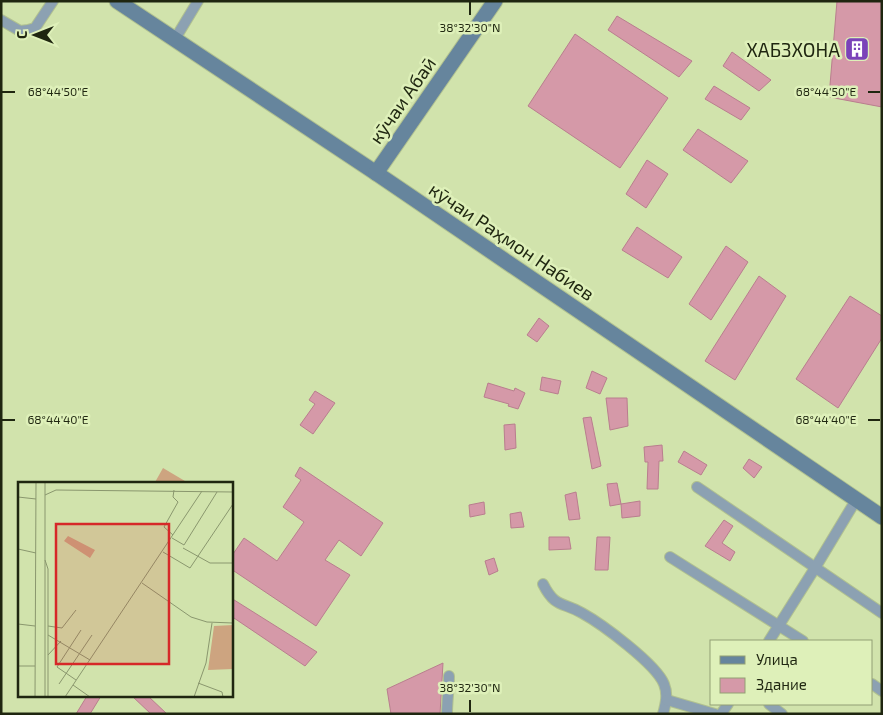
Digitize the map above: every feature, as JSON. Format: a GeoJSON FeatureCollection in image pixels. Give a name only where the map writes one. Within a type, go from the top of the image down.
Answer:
{"type":"FeatureCollection","features":[{"type":"Feature","properties":{"kind":"main road","name":"кӯчаи Раҳмон Набиев"},"geometry":{"type":"LineString","coordinates":[[117,1],[376,172],[882,517]]}},
{"type":"Feature","properties":{"kind":"main road","name":"кӯчаи Абаӣ"},"geometry":{"type":"LineString","coordinates":[[376,172],[495,1]]}},
{"type":"Feature","properties":{"kind":"street"},"geometry":{"type":"LineString","coordinates":[[1,20],[20,31],[35,28],[53,1]]}},
{"type":"Feature","properties":{"kind":"street"},"geometry":{"type":"LineString","coordinates":[[175,39],[198,1]]}},
{"type":"Feature","properties":{"kind":"street"},"geometry":{"type":"LineString","coordinates":[[697,487],[882,613]]}},
{"type":"Feature","properties":{"kind":"street"},"geometry":{"type":"LineString","coordinates":[[769,640],[856,500]]}},
{"type":"Feature","properties":{"kind":"street"},"geometry":{"type":"LineString","coordinates":[[670,557],[801,640]]}},
{"type":"Feature","properties":{"kind":"street"},"geometry":{"type":"LineString","coordinates":[[543,584],[549,595],[558,603],[581,612],[616,636],[658,673],[664,684],[667,700],[663,714]]}},
{"type":"Feature","properties":{"kind":"street"},"geometry":{"type":"LineString","coordinates":[[447,714],[449,676]]}},
{"type":"Feature","properties":{"kind":"street"},"geometry":{"type":"LineString","coordinates":[[667,700],[715,714]]}},
{"type":"Feature","properties":{"kind":"street"},"geometry":{"type":"LineString","coordinates":[[770,705],[782,714]]}},
{"type":"Feature","properties":{"kind":"shaded area"},"geometry":{"type":"Polygon","coordinates":[[[163,468],[187,482],[155,482],[163,468]]]}},
{"type":"Feature","properties":{"kind":"building","name":"ХАБЗХОНА"},"geometry":{"type":"Polygon","coordinates":[[[837,1],[882,1],[882,107],[829,97],[837,1]]]}},
{"type":"Feature","properties":{"kind":"building"},"geometry":{"type":"Polygon","coordinates":[[[617,16],[692,61],[679,77],[608,30],[617,16]]]}},
{"type":"Feature","properties":{"kind":"building"},"geometry":{"type":"Polygon","coordinates":[[[575,34],[668,98],[620,168],[528,106],[575,34]]]}},
{"type":"Feature","properties":{"kind":"building"},"geometry":{"type":"Polygon","coordinates":[[[732,52],[771,80],[759,91],[723,66],[732,52]]]}},
{"type":"Feature","properties":{"kind":"building"},"geometry":{"type":"Polygon","coordinates":[[[714,86],[750,108],[741,120],[705,99],[714,86]]]}},
{"type":"Feature","properties":{"kind":"building"},"geometry":{"type":"Polygon","coordinates":[[[698,129],[748,161],[731,183],[683,150],[698,129]]]}},
{"type":"Feature","properties":{"kind":"building"},"geometry":{"type":"Polygon","coordinates":[[[647,160],[668,174],[646,208],[626,194],[647,160]]]}},
{"type":"Feature","properties":{"kind":"building"},"geometry":{"type":"Polygon","coordinates":[[[637,227],[682,257],[668,278],[622,250],[637,227]]]}},
{"type":"Feature","properties":{"kind":"building"},"geometry":{"type":"Polygon","coordinates":[[[726,246],[748,262],[711,320],[689,304],[726,246]]]}},
{"type":"Feature","properties":{"kind":"building"},"geometry":{"type":"Polygon","coordinates":[[[759,276],[786,296],[735,380],[705,361],[759,276]]]}},
{"type":"Feature","properties":{"kind":"building"},"geometry":{"type":"Polygon","coordinates":[[[850,296],[882,316],[882,338],[838,408],[796,379],[850,296]]]}},
{"type":"Feature","properties":{"kind":"building"},"geometry":{"type":"Polygon","coordinates":[[[539,318],[549,326],[537,342],[527,335],[539,318]]]}},
{"type":"Feature","properties":{"kind":"building"},"geometry":{"type":"Polygon","coordinates":[[[592,371],[607,378],[600,394],[586,388],[592,371]]]}},
{"type":"Feature","properties":{"kind":"building"},"geometry":{"type":"Polygon","coordinates":[[[542,377],[561,381],[558,394],[540,390],[542,377]]]}},
{"type":"Feature","properties":{"kind":"building"},"geometry":{"type":"Polygon","coordinates":[[[488,383],[514,391],[515,388],[525,393],[518,409],[508,406],[509,404],[484,397],[488,383]]]}},
{"type":"Feature","properties":{"kind":"building"},"geometry":{"type":"Polygon","coordinates":[[[315,391],[335,403],[313,434],[300,425],[315,404],[309,400],[315,391]]]}},
{"type":"Feature","properties":{"kind":"building"},"geometry":{"type":"Polygon","coordinates":[[[606,398],[627,398],[628,426],[610,430],[606,398]]]}},
{"type":"Feature","properties":{"kind":"building"},"geometry":{"type":"Polygon","coordinates":[[[591,417],[601,466],[592,469],[583,418],[591,417]]]}},
{"type":"Feature","properties":{"kind":"building"},"geometry":{"type":"Polygon","coordinates":[[[515,424],[516,448],[505,450],[504,425],[515,424]]]}},
{"type":"Feature","properties":{"kind":"building"},"geometry":{"type":"Polygon","coordinates":[[[662,445],[663,461],[659,461],[658,489],[647,489],[648,462],[645,462],[644,447],[662,445]]]}},
{"type":"Feature","properties":{"kind":"building"},"geometry":{"type":"Polygon","coordinates":[[[684,451],[707,465],[701,475],[678,462],[684,451]]]}},
{"type":"Feature","properties":{"kind":"building"},"geometry":{"type":"Polygon","coordinates":[[[749,459],[762,467],[754,478],[743,468],[749,459]]]}},
{"type":"Feature","properties":{"kind":"building"},"geometry":{"type":"Polygon","coordinates":[[[300,467],[383,523],[361,556],[339,540],[325,560],[350,575],[316,626],[232,570],[232,556],[244,538],[277,561],[304,522],[283,507],[301,480],[295,476],[300,467]]]}},
{"type":"Feature","properties":{"kind":"building"},"geometry":{"type":"Polygon","coordinates":[[[617,483],[621,504],[610,506],[607,484],[617,483]]]}},
{"type":"Feature","properties":{"kind":"building"},"geometry":{"type":"Polygon","coordinates":[[[576,492],[580,519],[569,520],[565,495],[576,492]]]}},
{"type":"Feature","properties":{"kind":"building"},"geometry":{"type":"Polygon","coordinates":[[[640,501],[640,516],[622,518],[621,504],[640,501]]]}},
{"type":"Feature","properties":{"kind":"building"},"geometry":{"type":"Polygon","coordinates":[[[484,502],[485,514],[470,517],[469,505],[484,502]]]}},
{"type":"Feature","properties":{"kind":"building"},"geometry":{"type":"Polygon","coordinates":[[[521,512],[524,527],[511,528],[510,514],[521,512]]]}},
{"type":"Feature","properties":{"kind":"building"},"geometry":{"type":"Polygon","coordinates":[[[724,520],[733,526],[722,543],[735,552],[730,561],[705,546],[724,520]]]}},
{"type":"Feature","properties":{"kind":"building"},"geometry":{"type":"Polygon","coordinates":[[[549,537],[569,537],[571,549],[549,550],[549,537]]]}},
{"type":"Feature","properties":{"kind":"building"},"geometry":{"type":"Polygon","coordinates":[[[597,537],[610,537],[608,570],[595,570],[597,537]]]}},
{"type":"Feature","properties":{"kind":"building"},"geometry":{"type":"Polygon","coordinates":[[[494,558],[498,571],[489,575],[485,561],[494,558]]]}},
{"type":"Feature","properties":{"kind":"building"},"geometry":{"type":"Polygon","coordinates":[[[232,599],[317,652],[305,666],[232,617],[232,599]]]}},
{"type":"Feature","properties":{"kind":"building"},"geometry":{"type":"Polygon","coordinates":[[[443,663],[440,714],[391,714],[387,689],[443,663]]]}},
{"type":"Feature","properties":{"kind":"building"},"geometry":{"type":"Polygon","coordinates":[[[86,698],[100,698],[90,714],[76,714],[86,698]]]}},
{"type":"Feature","properties":{"kind":"building"},"geometry":{"type":"Polygon","coordinates":[[[134,698],[150,698],[167,714],[151,714],[134,698]]]}},
{"type":"Feature","properties":{"kind":"place","name":"ХАБЗХОНА"},"geometry":{"type":"Point","coordinates":[857,49]}}]}
